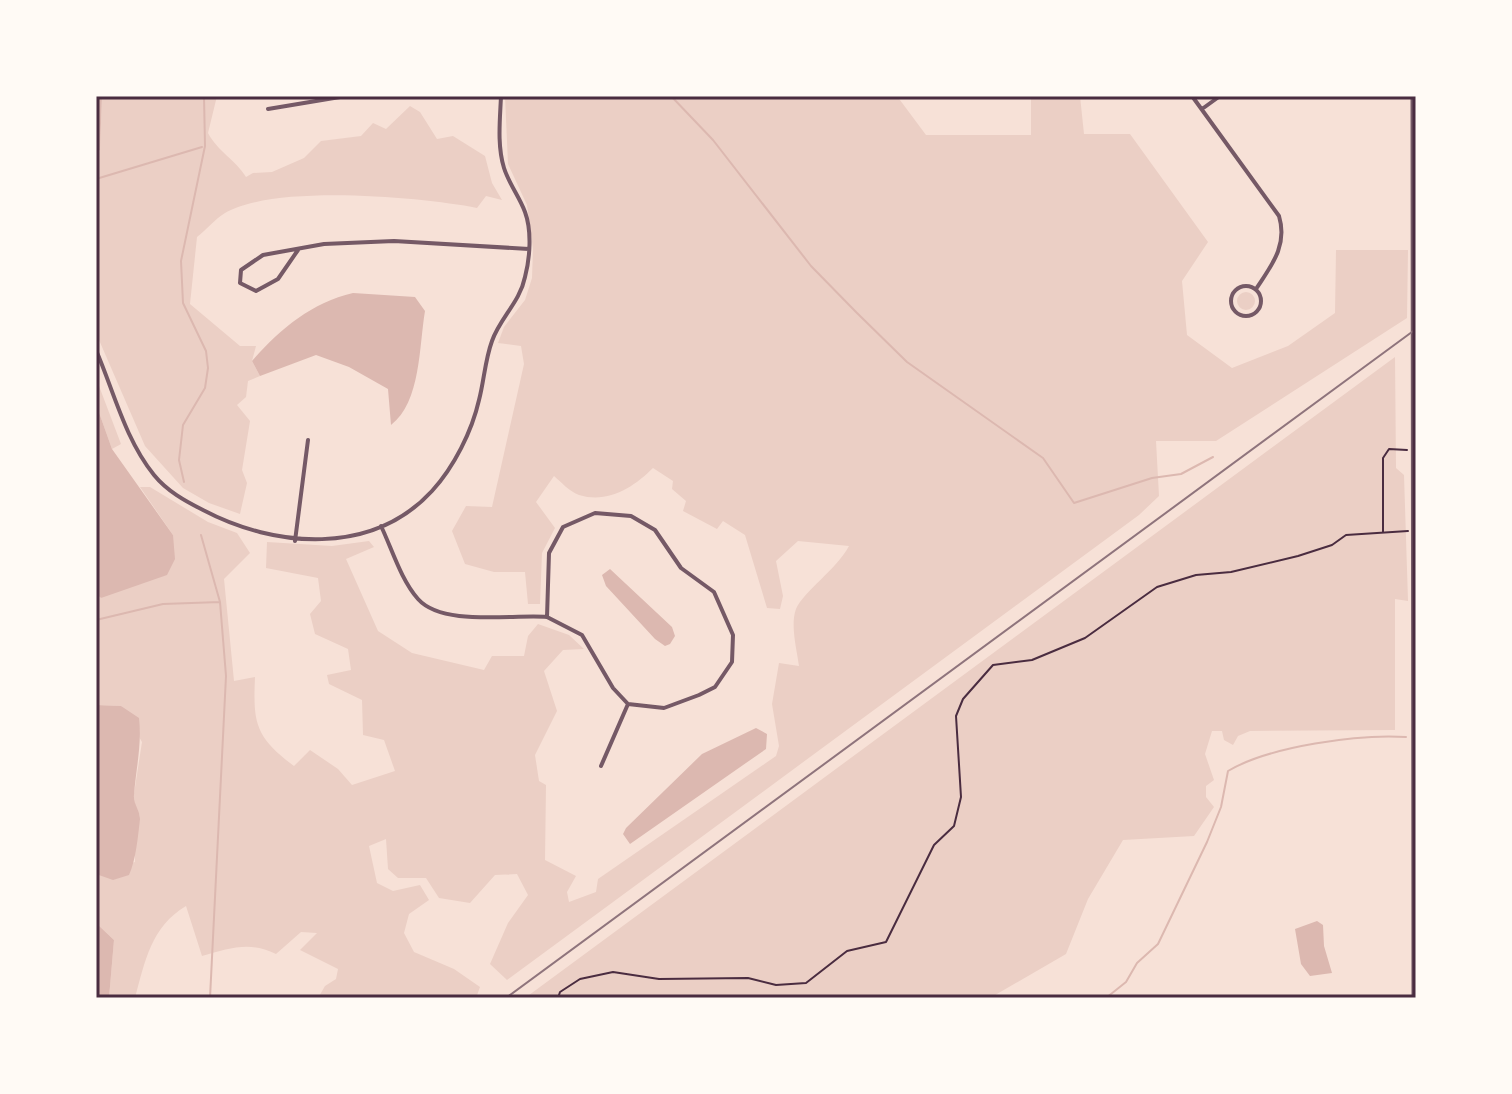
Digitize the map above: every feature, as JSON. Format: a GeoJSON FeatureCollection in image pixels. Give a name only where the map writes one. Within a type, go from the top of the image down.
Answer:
{"type":"FeatureCollection","features":[{"type":"Feature","properties":{"kind":"street"},"geometry":{"type":"LineString","coordinates":[[268,109],[346,96]]}},
{"type":"Feature","properties":{"kind":"street"},"geometry":{"type":"LineString","coordinates":[[96,350],[130,434],[156,477],[171,492],[219,519],[295,541],[332,540],[381,526],[431,492],[464,440],[478,403],[494,335],[513,307],[525,278],[529,249],[525,212],[503,167],[499,137],[501,96]]}},
{"type":"Feature","properties":{"kind":"street"},"geometry":{"type":"LineString","coordinates":[[1192,96],[1276,210],[1281,223],[1279,250],[1256,289]]}},
{"type":"Feature","properties":{"kind":"street"},"geometry":{"type":"LineString","coordinates":[[1202,109],[1220,96]]}},
{"type":"Feature","properties":{"kind":"street"},"geometry":{"type":"LineString","coordinates":[[1413,96],[1414,998]]}},
{"type":"Feature","properties":{"kind":"street"},"geometry":{"type":"LineString","coordinates":[[298,250],[268,288],[256,291],[240,283],[241,270],[253,259],[324,244],[363,241],[529,249]]}},
{"type":"Feature","properties":{"kind":"street"},"geometry":{"type":"LineString","coordinates":[[1244,286],[1256,289],[1262,299],[1258,311],[1248,317],[1237,314],[1231,303],[1234,292],[1244,286]]}},
{"type":"Feature","properties":{"kind":"street"},"geometry":{"type":"LineString","coordinates":[[295,541],[308,440]]}},
{"type":"Feature","properties":{"kind":"street"},"geometry":{"type":"LineString","coordinates":[[381,526],[410,588],[426,606],[459,615],[547,617],[582,635],[613,688],[628,704],[664,708],[715,687],[732,662],[733,635],[709,586],[681,568],[647,523],[614,513],[595,513],[563,527],[553,541],[547,565],[547,617]]}},
{"type":"Feature","properties":{"kind":"street"},"geometry":{"type":"LineString","coordinates":[[601,766],[628,704]]}},
{"type":"Feature","properties":{"kind":"path"},"geometry":{"type":"LineString","coordinates":[[1383,533],[1383,458],[1389,449],[1414,450]]}},
{"type":"Feature","properties":{"kind":"path"},"geometry":{"type":"LineString","coordinates":[[558,998],[560,992],[580,979],[613,972],[659,979],[748,978],[776,985],[806,983],[847,951],[886,942],[895,932],[934,845],[954,826],[961,797],[956,716],[963,699],[993,665],[1032,660],[1085,638],[1157,587],[1196,575],[1231,572],[1298,556],[1332,545],[1346,535],[1415,530]]}},
{"type":"Feature","properties":{"kind":"shaded area"},"geometry":{"type":"Polygon","coordinates":[[[96,96],[102,96],[100,150],[96,154],[96,96]]]}},
{"type":"Feature","properties":{"kind":"shaded area"},"geometry":{"type":"Polygon","coordinates":[[[102,96],[217,96],[208,133],[246,177],[253,173],[272,172],[304,158],[321,141],[361,136],[373,123],[386,129],[410,106],[420,112],[437,139],[453,136],[485,156],[492,183],[502,200],[486,196],[477,208],[386,197],[277,198],[225,213],[197,237],[190,304],[240,346],[256,346],[252,361],[260,376],[248,381],[246,397],[237,405],[250,421],[242,470],[247,483],[240,514],[209,503],[183,488],[145,446],[96,333],[96,157],[100,150],[102,96]]]}},
{"type":"Feature","properties":{"kind":"shaded area"},"geometry":{"type":"Polygon","coordinates":[[[505,96],[897,96],[926,135],[1031,135],[1031,96],[1080,96],[1084,134],[1130,134],[1208,242],[1182,281],[1187,335],[1232,368],[1288,346],[1335,313],[1336,250],[1408,250],[1407,318],[1216,441],[1156,441],[1159,496],[1139,515],[507,980],[490,964],[508,923],[528,895],[517,874],[495,875],[470,903],[439,898],[426,878],[398,878],[388,869],[386,839],[369,846],[377,883],[393,891],[420,885],[429,900],[409,914],[404,933],[414,952],[454,969],[480,987],[476,998],[318,998],[325,986],[336,979],[338,969],[300,950],[317,933],[301,932],[276,954],[249,947],[231,948],[202,956],[186,906],[174,914],[157,935],[146,958],[135,998],[109,998],[114,940],[96,923],[96,874],[135,862],[140,816],[133,800],[142,742],[121,706],[96,705],[96,594],[101,598],[173,535],[140,487],[150,487],[208,522],[237,533],[250,553],[224,579],[234,681],[255,677],[259,728],[271,746],[294,766],[310,750],[338,769],[352,785],[395,771],[384,740],[363,735],[362,700],[329,684],[327,675],[351,670],[348,649],[315,634],[310,614],[321,601],[318,578],[266,568],[267,542],[332,546],[369,541],[374,547],[346,559],[378,631],[412,653],[484,670],[492,656],[524,656],[528,636],[538,624],[569,635],[584,649],[563,650],[544,671],[557,711],[535,755],[539,781],[546,785],[545,860],[576,876],[567,892],[569,902],[596,892],[598,879],[776,756],[779,746],[772,704],[779,663],[799,666],[794,630],[796,609],[849,546],[798,541],[776,561],[783,596],[780,609],[767,608],[745,535],[723,521],[717,529],[683,511],[686,501],[672,489],[673,481],[653,468],[638,482],[620,492],[600,497],[576,494],[554,476],[536,502],[555,528],[542,553],[540,604],[528,604],[525,572],[494,572],[465,564],[452,531],[466,506],[492,507],[524,364],[521,346],[498,343],[504,327],[525,300],[532,278],[533,249],[527,205],[508,164],[505,96]]]}},
{"type":"Feature","properties":{"kind":"shaded area"},"geometry":{"type":"Polygon","coordinates":[[[1242,292],[1250,292],[1255,301],[1253,308],[1242,310],[1237,305],[1237,297],[1242,292]]]}},
{"type":"Feature","properties":{"kind":"shaded area"},"geometry":{"type":"Polygon","coordinates":[[[353,293],[415,297],[425,311],[413,388],[401,415],[391,425],[388,389],[349,367],[316,355],[260,376],[252,361],[274,338],[310,310],[353,293]]]}},
{"type":"Feature","properties":{"kind":"shaded area"},"geometry":{"type":"Polygon","coordinates":[[[1395,357],[1396,468],[1404,475],[1408,601],[1395,599],[1395,730],[1250,731],[1238,736],[1233,745],[1224,740],[1222,731],[1212,731],[1205,754],[1214,780],[1206,786],[1206,797],[1214,807],[1194,836],[1123,840],[1088,899],[1066,954],[990,998],[525,998],[1395,357]]]}},
{"type":"Feature","properties":{"kind":"shaded area"},"geometry":{"type":"Polygon","coordinates":[[[96,378],[121,444],[112,449],[96,404],[96,378]]]}},
{"type":"Feature","properties":{"kind":"shaded area"},"geometry":{"type":"Polygon","coordinates":[[[96,404],[112,449],[173,535],[175,559],[167,575],[101,598],[96,594],[96,404]]]}},
{"type":"Feature","properties":{"kind":"shaded area"},"geometry":{"type":"Polygon","coordinates":[[[610,569],[672,627],[675,636],[670,644],[665,646],[655,639],[606,586],[602,575],[610,569]]]}},
{"type":"Feature","properties":{"kind":"shaded area"},"geometry":{"type":"Polygon","coordinates":[[[96,705],[121,706],[139,718],[140,728],[134,795],[140,819],[136,848],[129,875],[113,880],[96,874],[96,705]]]}},
{"type":"Feature","properties":{"kind":"shaded area"},"geometry":{"type":"Polygon","coordinates":[[[756,728],[767,734],[766,749],[630,844],[623,834],[626,828],[702,754],[756,728]]]}},
{"type":"Feature","properties":{"kind":"shaded area"},"geometry":{"type":"Polygon","coordinates":[[[1317,921],[1323,925],[1324,946],[1332,973],[1310,976],[1301,964],[1295,929],[1317,921]]]}},
{"type":"Feature","properties":{"kind":"shaded area"},"geometry":{"type":"Polygon","coordinates":[[[96,923],[114,940],[109,998],[96,998],[96,923]]]}},
{"type":"Feature","properties":{"kind":"waterway"},"geometry":{"type":"LineString","coordinates":[[184,482],[179,460],[183,425],[205,388],[208,368],[206,351],[183,303],[181,261],[205,146],[204,96]]}},
{"type":"Feature","properties":{"kind":"waterway"},"geometry":{"type":"LineString","coordinates":[[671,96],[713,140],[811,266],[856,312],[907,362],[1043,458],[1074,503],[1152,478],[1181,474],[1213,457]]}},
{"type":"Feature","properties":{"kind":"waterway"},"geometry":{"type":"LineString","coordinates":[[96,179],[202,147]]}},
{"type":"Feature","properties":{"kind":"waterway"},"geometry":{"type":"LineString","coordinates":[[201,535],[220,602],[226,676],[210,998]]}},
{"type":"Feature","properties":{"kind":"waterway"},"geometry":{"type":"LineString","coordinates":[[96,620],[163,604],[220,602]]}},
{"type":"Feature","properties":{"kind":"waterway"},"geometry":{"type":"LineString","coordinates":[[1106,998],[1126,982],[1137,963],[1158,944],[1207,842],[1221,807],[1228,771],[1290,748],[1340,740],[1406,737]]}},
{"type":"Feature","properties":{"kind":"railway"},"geometry":{"type":"LineString","coordinates":[[506,998],[1416,329]]}}]}
